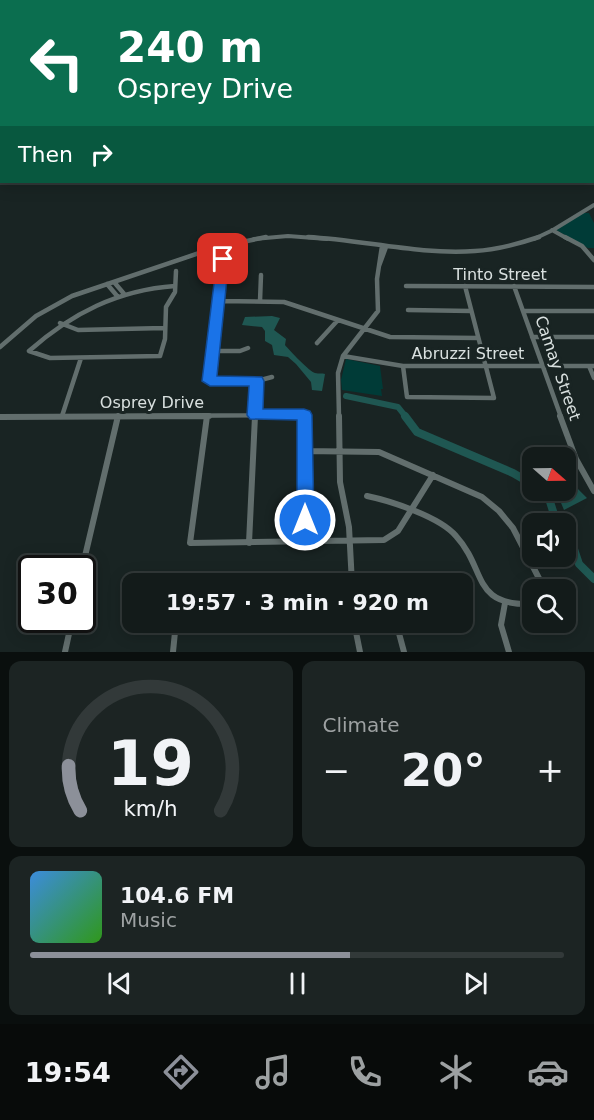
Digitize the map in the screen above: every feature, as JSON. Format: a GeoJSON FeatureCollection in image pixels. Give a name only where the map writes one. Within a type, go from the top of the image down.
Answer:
{"type":"FeatureCollection","features":[{"type":"Feature","properties":{"kind":"street"},"geometry":{"type":"LineString","coordinates":[[71,0],[94,0]]}},
{"type":"Feature","properties":{"kind":"street"},"geometry":{"type":"LineString","coordinates":[[0,346],[45,310],[76,294],[223,245],[254,238],[311,237],[441,253],[485,251],[514,245],[552,230],[594,205]]}},
{"type":"Feature","properties":{"kind":"street"},"geometry":{"type":"LineString","coordinates":[[552,230],[582,246],[594,260]]}},
{"type":"Feature","properties":{"kind":"street"},"geometry":{"type":"LineString","coordinates":[[351,573],[349,527],[340,483],[338,373],[343,356],[373,321],[379,305],[378,268],[384,247]]}},
{"type":"Feature","properties":{"kind":"street"},"geometry":{"type":"LineString","coordinates":[[228,252],[223,259],[210,381],[257,381],[272,377]]}},
{"type":"Feature","properties":{"kind":"street"},"geometry":{"type":"LineString","coordinates":[[175,286],[150,287],[82,310],[60,323],[29,351],[50,358],[160,356],[165,339],[166,307],[173,296],[175,286],[176,271]]}},
{"type":"Feature","properties":{"kind":"street"},"geometry":{"type":"LineString","coordinates":[[260,301],[261,275]]}},
{"type":"Feature","properties":{"kind":"street"},"geometry":{"type":"LineString","coordinates":[[114,282],[124,295]]}},
{"type":"Feature","properties":{"kind":"street"},"geometry":{"type":"LineString","coordinates":[[107,284],[118,297]]}},
{"type":"Feature","properties":{"kind":"street","name":"Tinto Street"},"geometry":{"type":"LineString","coordinates":[[406,286],[594,287]]}},
{"type":"Feature","properties":{"kind":"street"},"geometry":{"type":"LineString","coordinates":[[403,366],[407,398],[494,398],[465,286]]}},
{"type":"Feature","properties":{"kind":"street","name":"Camay Street"},"geometry":{"type":"LineString","coordinates":[[514,286],[576,459],[594,491]]}},
{"type":"Feature","properties":{"kind":"street"},"geometry":{"type":"LineString","coordinates":[[219,301],[288,303],[390,337],[478,338]]}},
{"type":"Feature","properties":{"kind":"street"},"geometry":{"type":"LineString","coordinates":[[408,310],[471,311]]}},
{"type":"Feature","properties":{"kind":"street"},"geometry":{"type":"LineString","coordinates":[[523,311],[594,311]]}},
{"type":"Feature","properties":{"kind":"street"},"geometry":{"type":"LineString","coordinates":[[317,343],[338,320]]}},
{"type":"Feature","properties":{"kind":"street"},"geometry":{"type":"LineString","coordinates":[[60,323],[78,330],[164,328]]}},
{"type":"Feature","properties":{"kind":"street"},"geometry":{"type":"LineString","coordinates":[[532,337],[594,337]]}},
{"type":"Feature","properties":{"kind":"street"},"geometry":{"type":"LineString","coordinates":[[213,351],[240,351],[248,348]]}},
{"type":"Feature","properties":{"kind":"street","name":"Abruzzi Street"},"geometry":{"type":"LineString","coordinates":[[343,356],[403,366],[592,366]]}},
{"type":"Feature","properties":{"kind":"street"},"geometry":{"type":"LineString","coordinates":[[62,416],[81,358]]}},
{"type":"Feature","properties":{"kind":"street"},"geometry":{"type":"LineString","coordinates":[[592,366],[594,378]]}},
{"type":"Feature","properties":{"kind":"street"},"geometry":{"type":"LineString","coordinates":[[249,543],[257,381]]}},
{"type":"Feature","properties":{"kind":"street"},"geometry":{"type":"LineString","coordinates":[[207,415],[190,543],[374,542],[391,537],[398,531],[433,475]]}},
{"type":"Feature","properties":{"kind":"street","name":"Osprey Drive"},"geometry":{"type":"LineString","coordinates":[[0,418],[304,415],[305,451]]}},
{"type":"Feature","properties":{"kind":"street"},"geometry":{"type":"LineString","coordinates":[[85,555],[118,416]]}},
{"type":"Feature","properties":{"kind":"street"},"geometry":{"type":"LineString","coordinates":[[306,543],[305,451],[379,452],[482,497],[499,511],[513,528],[539,579]]}},
{"type":"Feature","properties":{"kind":"street"},"geometry":{"type":"LineString","coordinates":[[586,479],[594,477]]}},
{"type":"Feature","properties":{"kind":"street"},"geometry":{"type":"LineString","coordinates":[[367,496],[380,498],[444,526],[461,541],[483,587],[505,603],[522,606]]}},
{"type":"Feature","properties":{"kind":"street"},"geometry":{"type":"LineString","coordinates":[[505,603],[501,625],[510,652]]}},
{"type":"Feature","properties":{"kind":"street"},"geometry":{"type":"LineString","coordinates":[[65,652],[69,633]]}},
{"type":"Feature","properties":{"kind":"street"},"geometry":{"type":"LineString","coordinates":[[173,652],[175,633]]}},
{"type":"Feature","properties":{"kind":"street"},"geometry":{"type":"LineString","coordinates":[[356,633],[360,652]]}},
{"type":"Feature","properties":{"kind":"street"},"geometry":{"type":"LineString","coordinates":[[399,633],[404,652]]}},
{"type":"Feature","properties":{"kind":"shaded area"},"geometry":{"type":"Polygon","coordinates":[[[583,213],[589,213],[594,223],[594,248],[588,248],[556,230],[583,213]]]}},
{"type":"Feature","properties":{"kind":"shaded area"},"geometry":{"type":"Polygon","coordinates":[[[245,317],[280,318],[274,330],[286,339],[287,348],[312,372],[325,374],[322,391],[312,390],[311,382],[288,357],[274,355],[272,345],[265,341],[265,331],[262,327],[242,325],[245,317]]]}},
{"type":"Feature","properties":{"kind":"shaded area"},"geometry":{"type":"Polygon","coordinates":[[[346,359],[380,366],[382,396],[342,390],[341,380],[346,359]]]}},
{"type":"Feature","properties":{"kind":"shaded area"},"geometry":{"type":"Polygon","coordinates":[[[576,487],[587,498],[564,510],[560,501],[576,501],[576,487]]]}},
{"type":"Feature","properties":{"kind":"waterway"},"geometry":{"type":"LineString","coordinates":[[346,396],[398,407],[406,417]]}},
{"type":"Feature","properties":{"kind":"waterway"},"geometry":{"type":"LineString","coordinates":[[405,416],[417,432],[522,478]]}},
{"type":"Feature","properties":{"kind":"waterway"},"geometry":{"type":"LineString","coordinates":[[550,501],[554,513]]}},
{"type":"Feature","properties":{"kind":"waterway"},"geometry":{"type":"LineString","coordinates":[[576,555],[579,564],[594,579]]}},
{"type":"Feature","properties":{"kind":"route"},"geometry":{"type":"LineString","coordinates":[[223,259],[210,381],[257,381],[255,415],[304,415],[305,520]]}}]}
